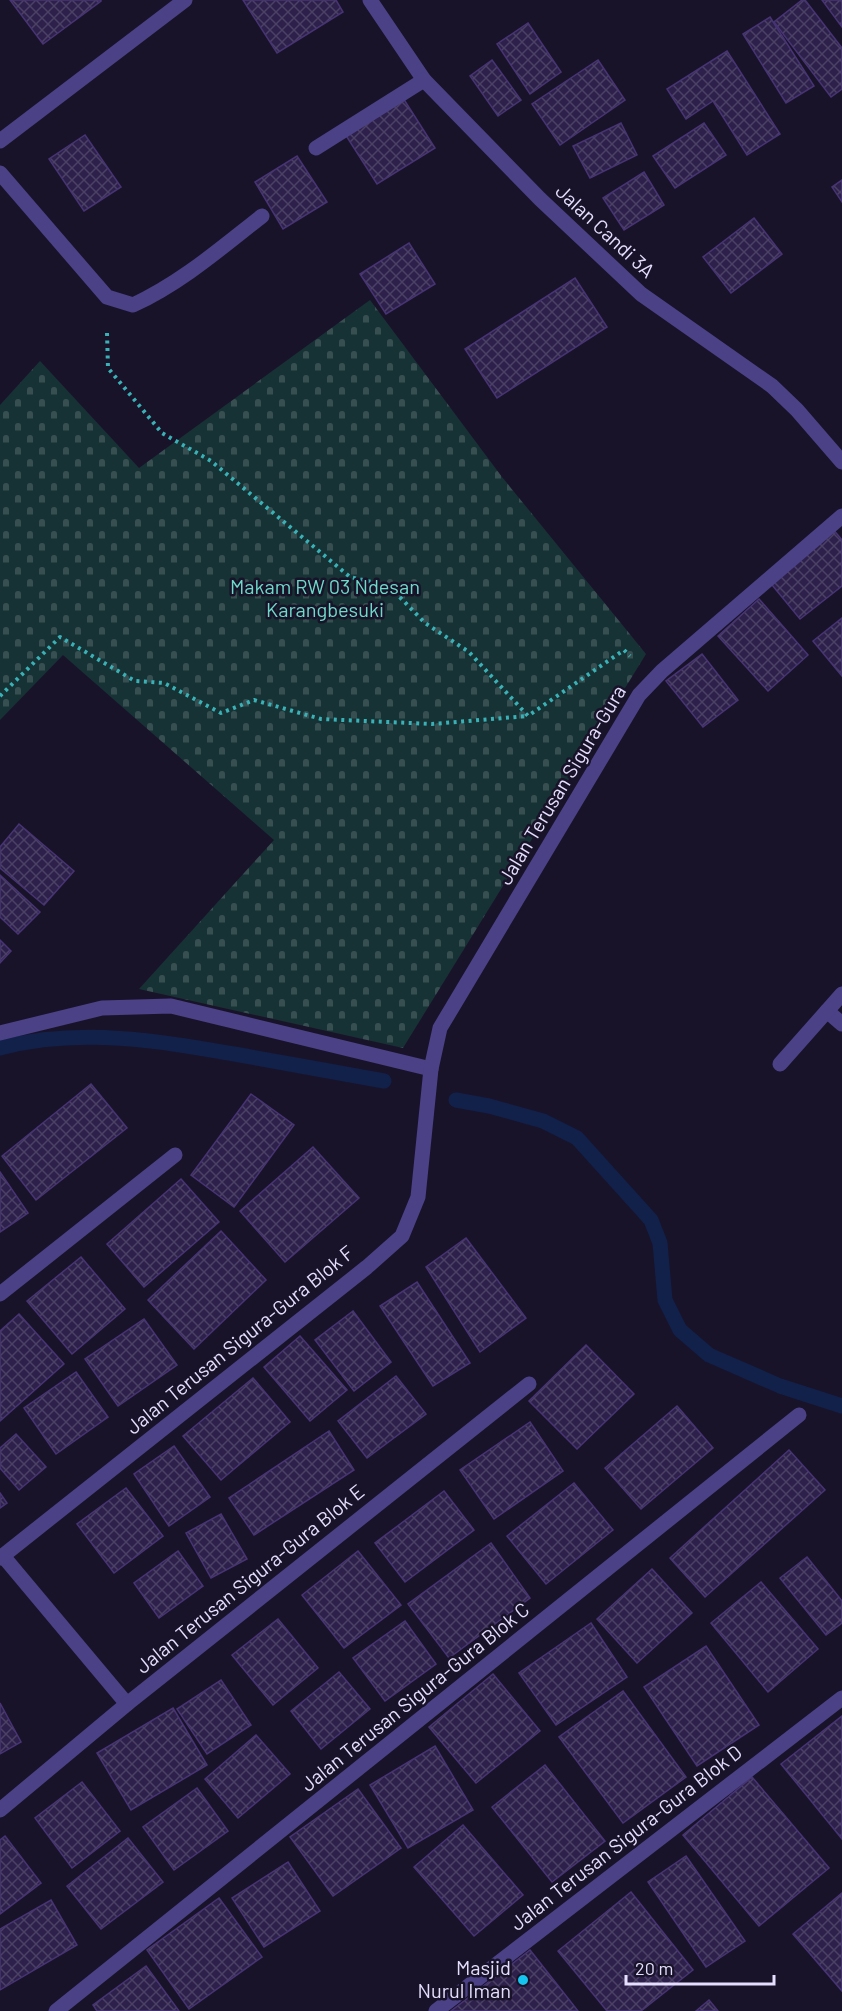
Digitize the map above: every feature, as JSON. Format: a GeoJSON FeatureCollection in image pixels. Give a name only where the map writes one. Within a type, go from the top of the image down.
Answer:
{"type":"FeatureCollection","features":[{"type":"Feature","properties":{"kind":"street"},"geometry":{"type":"LineString","coordinates":[[0,141],[185,0]]}},
{"type":"Feature","properties":{"kind":"street","name":"Jalan Candi 3A"},"geometry":{"type":"LineString","coordinates":[[370,0],[424,80],[540,199],[641,294],[772,386],[797,410],[842,462]]}},
{"type":"Feature","properties":{"kind":"street"},"geometry":{"type":"LineString","coordinates":[[316,148],[424,80]]}},
{"type":"Feature","properties":{"kind":"street"},"geometry":{"type":"LineString","coordinates":[[0,172],[107,297],[133,305],[155,295],[199,265],[262,216]]}},
{"type":"Feature","properties":{"kind":"street","name":"Jalan Terusan Sigura-Gura"},"geometry":{"type":"LineString","coordinates":[[427,1107],[431,1069],[440,1028],[639,695],[662,671],[842,516]]}},
{"type":"Feature","properties":{"kind":"street"},"geometry":{"type":"LineString","coordinates":[[780,1064],[842,994]]}},
{"type":"Feature","properties":{"kind":"street"},"geometry":{"type":"LineString","coordinates":[[0,1033],[102,1008],[171,1006],[431,1069]]}},
{"type":"Feature","properties":{"kind":"street"},"geometry":{"type":"LineString","coordinates":[[827,1011],[842,1024]]}},
{"type":"Feature","properties":{"kind":"street","name":"Jalan Terusan Sigura-Gura Blok F"},"geometry":{"type":"LineString","coordinates":[[2,1557],[367,1267],[402,1236],[418,1197],[427,1107]]}},
{"type":"Feature","properties":{"kind":"street"},"geometry":{"type":"LineString","coordinates":[[0,1294],[175,1155]]}},
{"type":"Feature","properties":{"kind":"street","name":"Jalan Terusan Sigura-Gura Blok E"},"geometry":{"type":"LineString","coordinates":[[0,1810],[127,1704],[529,1384]]}},
{"type":"Feature","properties":{"kind":"street","name":"Jalan Terusan Sigura-Gura Blok C"},"geometry":{"type":"LineString","coordinates":[[56,2011],[800,1415]]}},
{"type":"Feature","properties":{"kind":"street"},"geometry":{"type":"LineString","coordinates":[[2,1557],[127,1704]]}},
{"type":"Feature","properties":{"kind":"street","name":"Jalan Terusan Sigura-Gura Blok D"},"geometry":{"type":"LineString","coordinates":[[436,2011],[842,1698]]}},
{"type":"Feature","properties":{"kind":"path"},"geometry":{"type":"LineString","coordinates":[[107,297],[108,368],[162,433],[212,461],[350,577],[389,585],[425,623],[469,652],[528,716]]}},
{"type":"Feature","properties":{"kind":"path"},"geometry":{"type":"LineString","coordinates":[[0,696],[60,637],[135,681],[164,683],[221,713],[254,700],[321,719],[432,724],[528,716],[624,650],[652,681]]}},
{"type":"Feature","properties":{"kind":"green space","name":"Makam RW 03 Ndesan Karangbesuki"},"geometry":{"type":"Polygon","coordinates":[[[370,300],[502,477],[646,654],[403,1048],[139,989],[274,840],[63,655],[0,720],[0,405],[40,361],[139,468],[370,300]]]}},
{"type":"Feature","properties":{"kind":"building"},"geometry":{"type":"Polygon","coordinates":[[[10,0],[101,0],[101,1],[43,44],[10,0]]]}},
{"type":"Feature","properties":{"kind":"building"},"geometry":{"type":"Polygon","coordinates":[[[243,0],[336,0],[343,12],[277,53],[243,0]]]}},
{"type":"Feature","properties":{"kind":"building"},"geometry":{"type":"Polygon","coordinates":[[[805,0],[842,48],[842,89],[831,97],[774,22],[805,0]]]}},
{"type":"Feature","properties":{"kind":"building"},"geometry":{"type":"Polygon","coordinates":[[[822,0],[842,0],[842,27],[822,0]]]}},
{"type":"Feature","properties":{"kind":"building"},"geometry":{"type":"Polygon","coordinates":[[[770,17],[814,86],[786,103],[743,34],[770,17]]]}},
{"type":"Feature","properties":{"kind":"building"},"geometry":{"type":"Polygon","coordinates":[[[528,23],[561,72],[530,94],[497,44],[528,23]]]}},
{"type":"Feature","properties":{"kind":"building"},"geometry":{"type":"Polygon","coordinates":[[[727,51],[780,134],[747,155],[713,101],[686,119],[667,89],[727,51]]]}},
{"type":"Feature","properties":{"kind":"building"},"geometry":{"type":"Polygon","coordinates":[[[492,60],[521,100],[498,116],[470,76],[492,60]]]}},
{"type":"Feature","properties":{"kind":"building"},"geometry":{"type":"Polygon","coordinates":[[[598,60],[625,100],[560,145],[532,104],[598,60]]]}},
{"type":"Feature","properties":{"kind":"building"},"geometry":{"type":"Polygon","coordinates":[[[403,98],[435,148],[377,184],[345,134],[403,98]]]}},
{"type":"Feature","properties":{"kind":"building"},"geometry":{"type":"Polygon","coordinates":[[[621,123],[637,155],[590,178],[573,146],[621,123]]]}},
{"type":"Feature","properties":{"kind":"building"},"geometry":{"type":"Polygon","coordinates":[[[704,123],[726,155],[675,188],[653,156],[704,123]]]}},
{"type":"Feature","properties":{"kind":"building"},"geometry":{"type":"Polygon","coordinates":[[[85,135],[121,187],[84,211],[49,159],[85,135]]]}},
{"type":"Feature","properties":{"kind":"building"},"geometry":{"type":"Polygon","coordinates":[[[297,156],[327,202],[283,229],[255,182],[297,156]]]}},
{"type":"Feature","properties":{"kind":"building"},"geometry":{"type":"Polygon","coordinates":[[[644,172],[664,205],[624,230],[603,198],[644,172]]]}},
{"type":"Feature","properties":{"kind":"building"},"geometry":{"type":"Polygon","coordinates":[[[842,180],[842,202],[832,187],[842,180]]]}},
{"type":"Feature","properties":{"kind":"building"},"geometry":{"type":"Polygon","coordinates":[[[754,218],[782,254],[731,293],[703,257],[754,218]]]}},
{"type":"Feature","properties":{"kind":"building"},"geometry":{"type":"Polygon","coordinates":[[[409,243],[435,284],[386,314],[360,274],[409,243]]]}},
{"type":"Feature","properties":{"kind":"building"},"geometry":{"type":"Polygon","coordinates":[[[575,278],[607,327],[497,398],[465,349],[575,278]]]}},
{"type":"Feature","properties":{"kind":"building"},"geometry":{"type":"Polygon","coordinates":[[[832,528],[842,540],[842,586],[800,619],[768,580],[832,528]]]}},
{"type":"Feature","properties":{"kind":"building"},"geometry":{"type":"Polygon","coordinates":[[[759,599],[808,655],[768,691],[718,636],[759,599]]]}},
{"type":"Feature","properties":{"kind":"building"},"geometry":{"type":"Polygon","coordinates":[[[842,618],[842,676],[813,641],[842,618]]]}},
{"type":"Feature","properties":{"kind":"building"},"geometry":{"type":"Polygon","coordinates":[[[702,654],[738,700],[703,727],[666,681],[702,654]]]}},
{"type":"Feature","properties":{"kind":"building"},"geometry":{"type":"Polygon","coordinates":[[[19,824],[74,871],[44,905],[0,868],[0,847],[19,824]]]}},
{"type":"Feature","properties":{"kind":"building"},"geometry":{"type":"Polygon","coordinates":[[[0,875],[40,912],[18,934],[0,917],[0,875]]]}},
{"type":"Feature","properties":{"kind":"building"},"geometry":{"type":"Polygon","coordinates":[[[0,940],[11,951],[0,963],[0,940]]]}},
{"type":"Feature","properties":{"kind":"building"},"geometry":{"type":"Polygon","coordinates":[[[91,1084],[127,1128],[36,1200],[2,1156],[91,1084]]]}},
{"type":"Feature","properties":{"kind":"building"},"geometry":{"type":"Polygon","coordinates":[[[251,1094],[294,1125],[234,1207],[191,1175],[251,1094]]]}},
{"type":"Feature","properties":{"kind":"building"},"geometry":{"type":"Polygon","coordinates":[[[313,1147],[359,1198],[285,1262],[240,1211],[313,1147]]]}},
{"type":"Feature","properties":{"kind":"building"},"geometry":{"type":"Polygon","coordinates":[[[0,1172],[28,1213],[0,1232],[0,1172]]]}},
{"type":"Feature","properties":{"kind":"building"},"geometry":{"type":"Polygon","coordinates":[[[181,1179],[219,1222],[144,1287],[107,1244],[181,1179]]]}},
{"type":"Feature","properties":{"kind":"building"},"geometry":{"type":"Polygon","coordinates":[[[221,1231],[266,1280],[194,1349],[148,1300],[221,1231]]]}},
{"type":"Feature","properties":{"kind":"building"},"geometry":{"type":"Polygon","coordinates":[[[466,1238],[526,1318],[480,1352],[426,1267],[466,1238]]]}},
{"type":"Feature","properties":{"kind":"building"},"geometry":{"type":"Polygon","coordinates":[[[81,1257],[125,1309],[72,1354],[27,1301],[81,1257]]]}},
{"type":"Feature","properties":{"kind":"building"},"geometry":{"type":"Polygon","coordinates":[[[417,1282],[470,1363],[433,1386],[380,1306],[417,1282]]]}},
{"type":"Feature","properties":{"kind":"building"},"geometry":{"type":"Polygon","coordinates":[[[353,1311],[391,1362],[354,1391],[315,1340],[353,1311]]]}},
{"type":"Feature","properties":{"kind":"building"},"geometry":{"type":"Polygon","coordinates":[[[19,1314],[64,1364],[0,1421],[0,1331],[19,1314]]]}},
{"type":"Feature","properties":{"kind":"building"},"geometry":{"type":"Polygon","coordinates":[[[144,1319],[177,1365],[118,1406],[85,1359],[144,1319]]]}},
{"type":"Feature","properties":{"kind":"building"},"geometry":{"type":"Polygon","coordinates":[[[300,1336],[347,1390],[310,1421],[264,1367],[300,1336]]]}},
{"type":"Feature","properties":{"kind":"building"},"geometry":{"type":"Polygon","coordinates":[[[586,1345],[634,1394],[577,1449],[529,1401],[586,1345]]]}},
{"type":"Feature","properties":{"kind":"building"},"geometry":{"type":"Polygon","coordinates":[[[76,1372],[108,1417],[56,1454],[24,1408],[76,1372]]]}},
{"type":"Feature","properties":{"kind":"building"},"geometry":{"type":"Polygon","coordinates":[[[396,1376],[426,1414],[367,1458],[338,1421],[396,1376]]]}},
{"type":"Feature","properties":{"kind":"building"},"geometry":{"type":"Polygon","coordinates":[[[253,1378],[290,1422],[221,1480],[183,1436],[253,1378]]]}},
{"type":"Feature","properties":{"kind":"building"},"geometry":{"type":"Polygon","coordinates":[[[677,1406],[713,1448],[641,1509],[605,1468],[677,1406]]]}},
{"type":"Feature","properties":{"kind":"building"},"geometry":{"type":"Polygon","coordinates":[[[530,1422],[563,1471],[494,1519],[460,1470],[530,1422]]]}},
{"type":"Feature","properties":{"kind":"building"},"geometry":{"type":"Polygon","coordinates":[[[329,1431],[354,1470],[254,1535],[229,1498],[329,1431]]]}},
{"type":"Feature","properties":{"kind":"building"},"geometry":{"type":"Polygon","coordinates":[[[16,1434],[46,1467],[19,1490],[0,1468],[0,1448],[16,1434]]]}},
{"type":"Feature","properties":{"kind":"building"},"geometry":{"type":"Polygon","coordinates":[[[174,1446],[210,1497],[169,1526],[134,1474],[174,1446]]]}},
{"type":"Feature","properties":{"kind":"building"},"geometry":{"type":"Polygon","coordinates":[[[789,1450],[825,1490],[705,1597],[670,1558],[789,1450]]]}},
{"type":"Feature","properties":{"kind":"building"},"geometry":{"type":"Polygon","coordinates":[[[574,1483],[613,1530],[546,1584],[507,1536],[574,1483]]]}},
{"type":"Feature","properties":{"kind":"building"},"geometry":{"type":"Polygon","coordinates":[[[126,1488],[163,1536],[114,1573],[77,1524],[126,1488]]]}},
{"type":"Feature","properties":{"kind":"building"},"geometry":{"type":"Polygon","coordinates":[[[444,1491],[474,1530],[405,1582],[375,1543],[444,1491]]]}},
{"type":"Feature","properties":{"kind":"building"},"geometry":{"type":"Polygon","coordinates":[[[0,1493],[7,1503],[0,1508],[0,1493]]]}},
{"type":"Feature","properties":{"kind":"building"},"geometry":{"type":"Polygon","coordinates":[[[221,1514],[247,1559],[211,1578],[186,1533],[221,1514]]]}},
{"type":"Feature","properties":{"kind":"building"},"geometry":{"type":"Polygon","coordinates":[[[491,1543],[530,1598],[449,1658],[408,1604],[491,1543]]]}},
{"type":"Feature","properties":{"kind":"building"},"geometry":{"type":"Polygon","coordinates":[[[178,1551],[203,1586],[159,1618],[134,1583],[178,1551]]]}},
{"type":"Feature","properties":{"kind":"building"},"geometry":{"type":"Polygon","coordinates":[[[358,1551],[401,1605],[344,1648],[302,1595],[358,1551]]]}},
{"type":"Feature","properties":{"kind":"building"},"geometry":{"type":"Polygon","coordinates":[[[807,1557],[842,1601],[842,1623],[826,1635],[780,1578],[807,1557]]]}},
{"type":"Feature","properties":{"kind":"building"},"geometry":{"type":"Polygon","coordinates":[[[652,1569],[692,1613],[637,1663],[597,1619],[652,1569]]]}},
{"type":"Feature","properties":{"kind":"building"},"geometry":{"type":"Polygon","coordinates":[[[761,1582],[818,1649],[768,1692],[711,1623],[761,1582]]]}},
{"type":"Feature","properties":{"kind":"building"},"geometry":{"type":"Polygon","coordinates":[[[278,1619],[318,1668],[273,1705],[232,1655],[278,1619]]]}},
{"type":"Feature","properties":{"kind":"building"},"geometry":{"type":"Polygon","coordinates":[[[405,1621],[436,1664],[385,1701],[353,1658],[405,1621]]]}},
{"type":"Feature","properties":{"kind":"building"},"geometry":{"type":"Polygon","coordinates":[[[591,1623],[627,1677],[556,1725],[519,1673],[591,1623]]]}},
{"type":"Feature","properties":{"kind":"building"},"geometry":{"type":"Polygon","coordinates":[[[706,1646],[759,1725],[697,1766],[644,1687],[706,1646]]]}},
{"type":"Feature","properties":{"kind":"building"},"geometry":{"type":"Polygon","coordinates":[[[339,1672],[370,1709],[321,1749],[291,1711],[339,1672]]]}},
{"type":"Feature","properties":{"kind":"building"},"geometry":{"type":"Polygon","coordinates":[[[493,1674],[540,1731],[476,1783],[429,1727],[493,1674]]]}},
{"type":"Feature","properties":{"kind":"building"},"geometry":{"type":"Polygon","coordinates":[[[221,1680],[251,1725],[207,1754],[177,1709],[221,1680]]]}},
{"type":"Feature","properties":{"kind":"building"},"geometry":{"type":"Polygon","coordinates":[[[623,1691],[686,1777],[623,1823],[559,1737],[623,1691]]]}},
{"type":"Feature","properties":{"kind":"building"},"geometry":{"type":"Polygon","coordinates":[[[0,1703],[21,1742],[0,1754],[0,1703]]]}},
{"type":"Feature","properties":{"kind":"building"},"geometry":{"type":"Polygon","coordinates":[[[173,1708],[207,1765],[131,1810],[97,1753],[173,1708]]]}},
{"type":"Feature","properties":{"kind":"building"},"geometry":{"type":"Polygon","coordinates":[[[842,1716],[842,1839],[781,1764],[842,1716]]]}},
{"type":"Feature","properties":{"kind":"building"},"geometry":{"type":"Polygon","coordinates":[[[256,1735],[290,1774],[238,1818],[205,1779],[256,1735]]]}},
{"type":"Feature","properties":{"kind":"building"},"geometry":{"type":"Polygon","coordinates":[[[435,1746],[473,1810],[408,1848],[370,1785],[435,1746]]]}},
{"type":"Feature","properties":{"kind":"building"},"geometry":{"type":"Polygon","coordinates":[[[545,1765],[605,1841],[552,1882],[492,1807],[545,1765]]]}},
{"type":"Feature","properties":{"kind":"building"},"geometry":{"type":"Polygon","coordinates":[[[752,1777],[829,1868],[759,1926],[683,1835],[752,1777]]]}},
{"type":"Feature","properties":{"kind":"building"},"geometry":{"type":"Polygon","coordinates":[[[82,1782],[120,1831],[72,1868],[35,1818],[82,1782]]]}},
{"type":"Feature","properties":{"kind":"building"},"geometry":{"type":"Polygon","coordinates":[[[197,1788],[228,1831],[174,1870],[143,1827],[197,1788]]]}},
{"type":"Feature","properties":{"kind":"building"},"geometry":{"type":"Polygon","coordinates":[[[358,1789],[401,1848],[333,1896],[290,1837],[358,1789]]]}},
{"type":"Feature","properties":{"kind":"building"},"geometry":{"type":"Polygon","coordinates":[[[463,1825],[523,1895],[474,1936],[414,1867],[463,1825]]]}},
{"type":"Feature","properties":{"kind":"building"},"geometry":{"type":"Polygon","coordinates":[[[5,1836],[41,1883],[0,1914],[0,1840],[5,1836]]]}},
{"type":"Feature","properties":{"kind":"building"},"geometry":{"type":"Polygon","coordinates":[[[128,1838],[163,1882],[101,1929],[67,1886],[128,1838]]]}},
{"type":"Feature","properties":{"kind":"building"},"geometry":{"type":"Polygon","coordinates":[[[686,1856],[745,1941],[706,1967],[648,1882],[686,1856]]]}},
{"type":"Feature","properties":{"kind":"building"},"geometry":{"type":"Polygon","coordinates":[[[288,1862],[320,1911],[264,1947],[232,1898],[288,1862]]]}},
{"type":"Feature","properties":{"kind":"building"},"geometry":{"type":"Polygon","coordinates":[[[631,1892],[693,1970],[641,2011],[607,2011],[558,1951],[631,1892]]]}},
{"type":"Feature","properties":{"kind":"building"},"geometry":{"type":"Polygon","coordinates":[[[842,1893],[842,1991],[793,1934],[842,1893]]]}},
{"type":"Feature","properties":{"kind":"building"},"geometry":{"type":"Polygon","coordinates":[[[219,1898],[262,1957],[189,2009],[147,1950],[219,1898]]]}},
{"type":"Feature","properties":{"kind":"building"},"geometry":{"type":"Polygon","coordinates":[[[51,1900],[77,1945],[0,1990],[0,1929],[51,1900]]]}},
{"type":"Feature","properties":{"kind":"building","name":"Masjid Nurul Iman"},"geometry":{"type":"Polygon","coordinates":[[[530,1950],[578,2011],[451,2011],[530,1950]]]}},
{"type":"Feature","properties":{"kind":"building"},"geometry":{"type":"Polygon","coordinates":[[[146,1966],[179,2011],[97,2011],[93,2005],[146,1966]]]}},
{"type":"Feature","properties":{"kind":"building"},"geometry":{"type":"Polygon","coordinates":[[[709,2000],[718,2011],[696,2011],[709,2000]]]}},
{"type":"Feature","properties":{"kind":"waterway"},"geometry":{"type":"LineString","coordinates":[[0,1048],[60,1038],[120,1038],[210,1050],[384,1081]]}},
{"type":"Feature","properties":{"kind":"waterway"},"geometry":{"type":"LineString","coordinates":[[456,1100],[489,1106],[543,1121],[577,1138],[651,1220],[660,1243],[665,1300],[680,1330],[709,1355],[780,1386],[842,1406]]}},
{"type":"Feature","properties":{"kind":"place","name":"Masjid Nurul Iman"},"geometry":{"type":"Point","coordinates":[523,1980]}}]}
